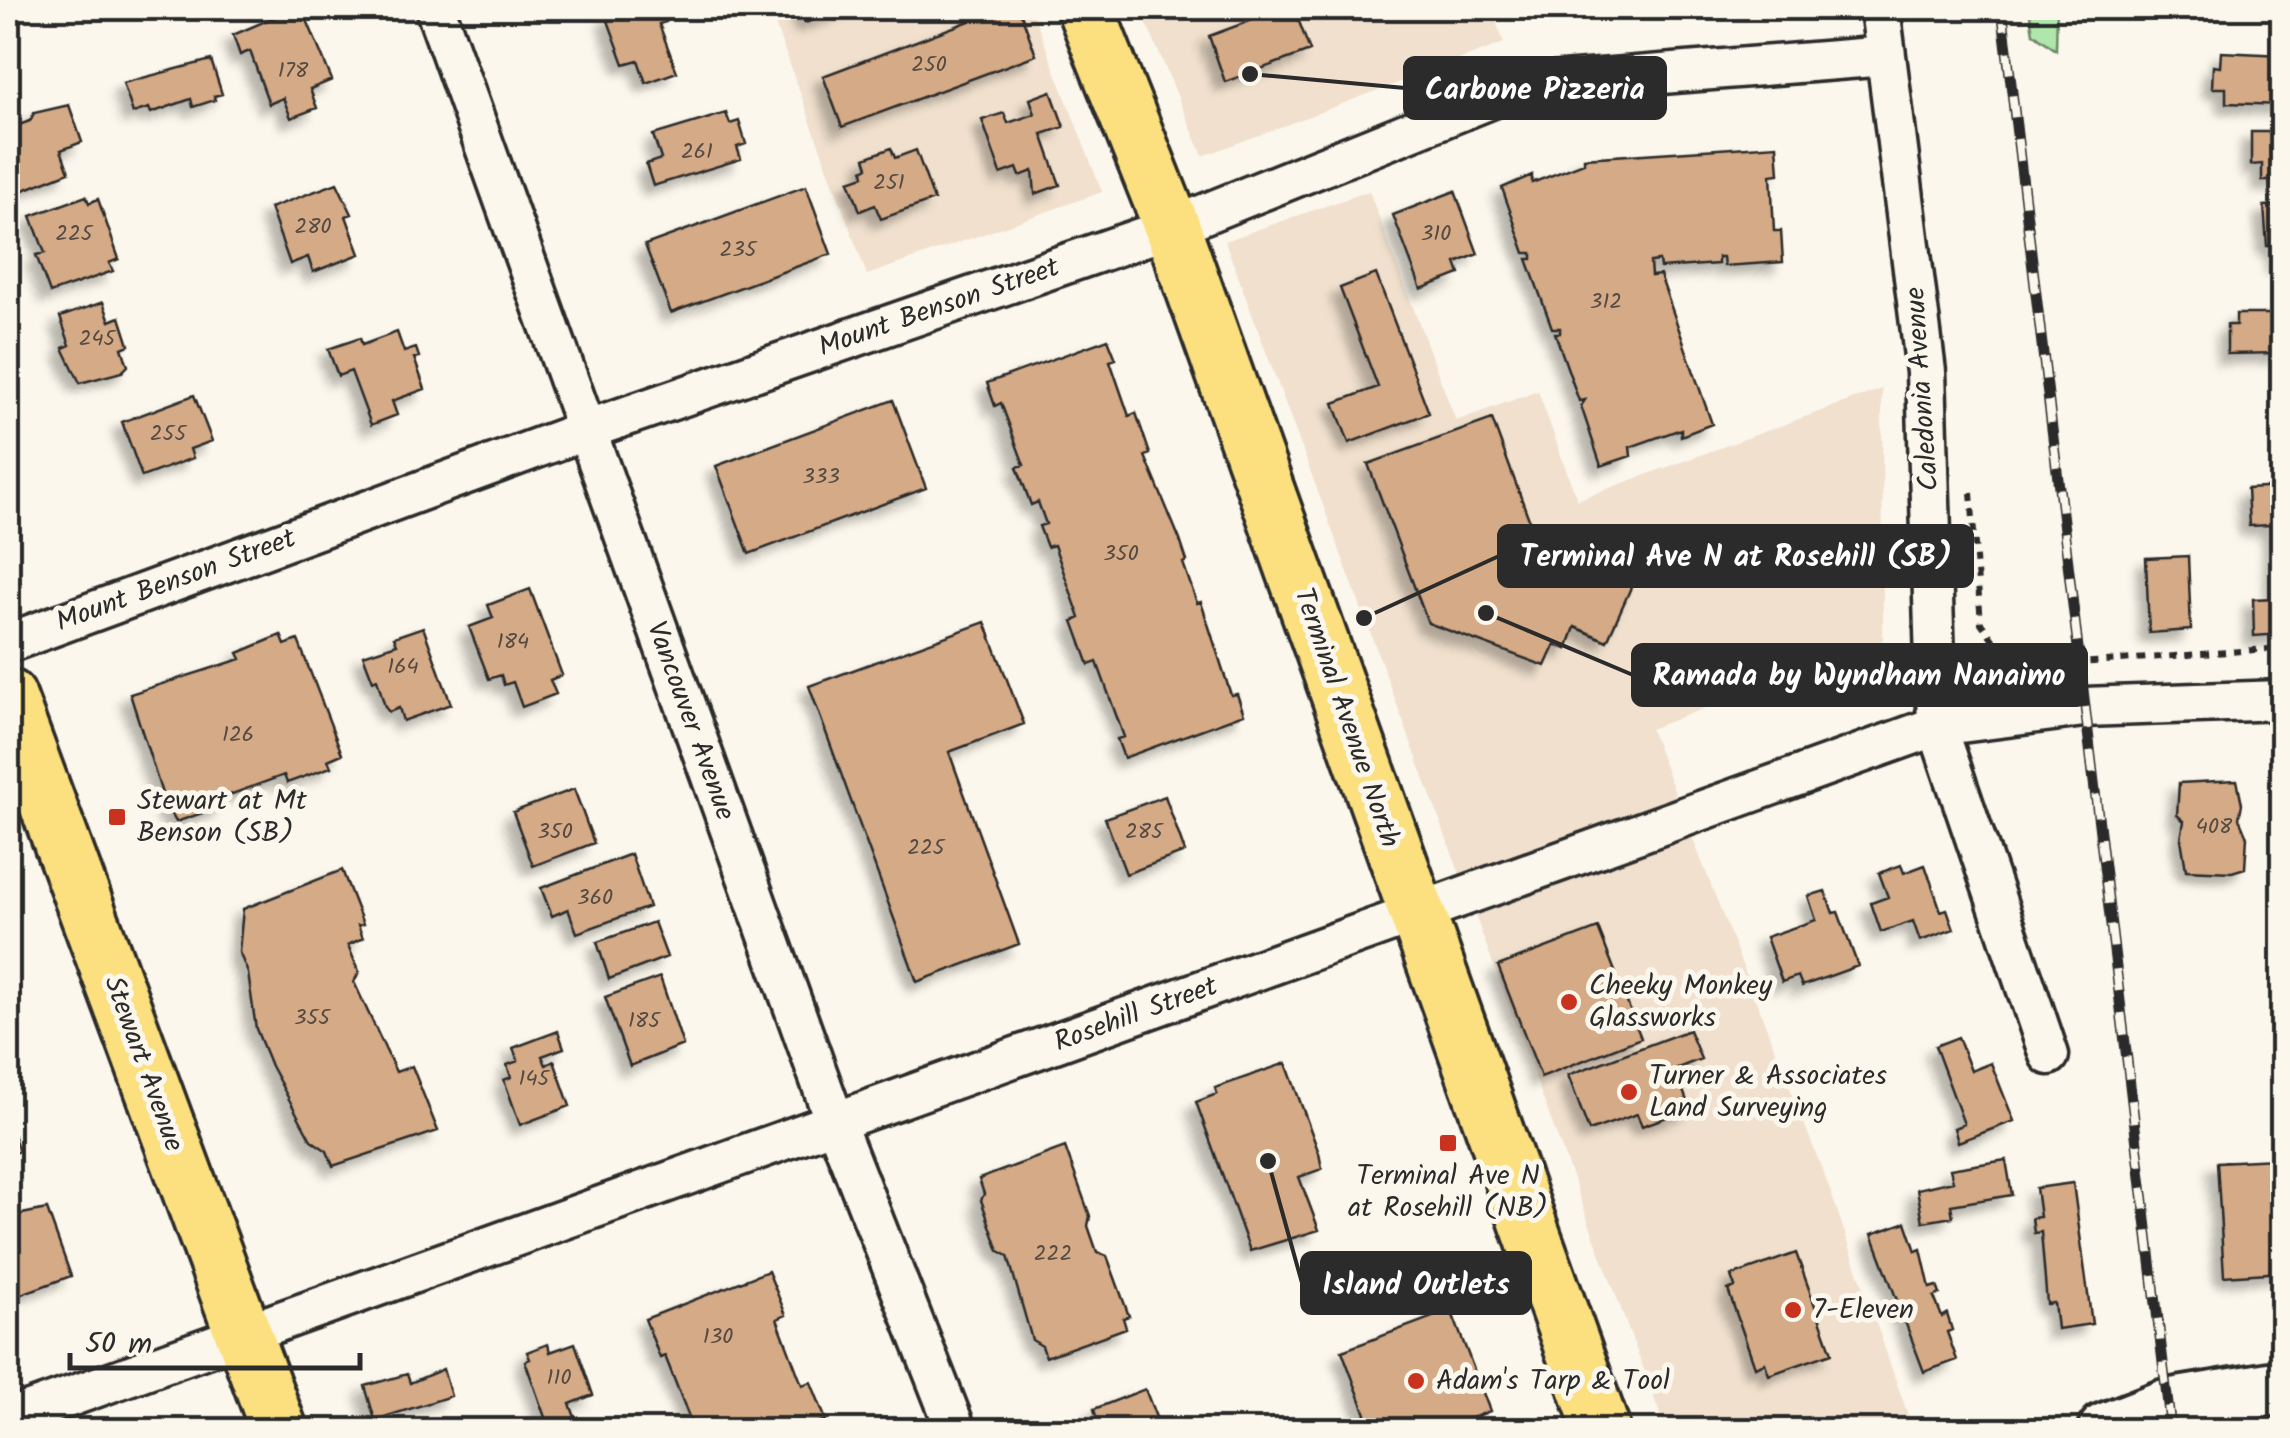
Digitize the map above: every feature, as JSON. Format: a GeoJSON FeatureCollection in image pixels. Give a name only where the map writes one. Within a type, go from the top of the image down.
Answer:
{"type":"FeatureCollection","features":[{"type":"Feature","properties":{"kind":"main road","name":"Terminal Avenue North"},"geometry":{"type":"LineString","coordinates":[[1086,8],[1172,227],[1415,916],[1602,1430]]}},
{"type":"Feature","properties":{"kind":"main road","name":"Stewart Avenue"},"geometry":{"type":"LineString","coordinates":[[8,696],[279,1430]]}},
{"type":"Feature","properties":{"kind":"street","name":"Vancouver Avenue"},"geometry":{"type":"LineString","coordinates":[[435,8],[835,1122],[956,1430]]}},
{"type":"Feature","properties":{"kind":"street","name":"Caledonia Avenue"},"geometry":{"type":"LineString","coordinates":[[1880,8],[1926,372],[1936,726],[2049,1054]]}},
{"type":"Feature","properties":{"kind":"street","name":"Mount Benson Street"},"geometry":{"type":"LineString","coordinates":[[8,643],[586,430],[1172,227],[1525,85],[1886,56]]}},
{"type":"Feature","properties":{"kind":"street","name":"Rosehill Street"},"geometry":{"type":"LineString","coordinates":[[8,1419],[1936,726],[2084,707],[2282,700]]}},
{"type":"Feature","properties":{"kind":"street"},"geometry":{"type":"LineString","coordinates":[[2104,1430],[2166,1406],[2282,1387]]}},
{"type":"Feature","properties":{"kind":"path"},"geometry":{"type":"LineString","coordinates":[[1970,474],[1982,623],[2005,656],[2080,662],[2282,648]]}},
{"type":"Feature","properties":{"kind":"shaded area"},"geometry":{"type":"Polygon","coordinates":[[[769,8],[1031,8],[1102,192],[867,275],[769,8]]]}},
{"type":"Feature","properties":{"kind":"shaded area"},"geometry":{"type":"Polygon","coordinates":[[[1140,8],[1491,8],[1504,43],[1203,156],[1140,8]]]}},
{"type":"Feature","properties":{"kind":"shaded area"},"geometry":{"type":"Polygon","coordinates":[[[1369,191],[1456,421],[1538,391],[1577,500],[1882,389],[1883,640],[1650,729],[1830,1190],[1913,1430],[1666,1430],[1225,241],[1369,191]]]}},
{"type":"Feature","properties":{"kind":"green space"},"geometry":{"type":"Polygon","coordinates":[[[2029,8],[2057,8],[2056,50],[2033,33],[2029,8]]]}},
{"type":"Feature","properties":{"kind":"building"},"geometry":{"type":"Polygon","coordinates":[[[302,8],[332,80],[310,89],[317,108],[291,118],[283,98],[269,104],[250,51],[240,55],[233,35],[302,8]]]}},
{"type":"Feature","properties":{"kind":"building"},"geometry":{"type":"Polygon","coordinates":[[[628,8],[662,9],[666,22],[659,24],[677,72],[646,83],[638,60],[624,64],[607,18],[628,8]]]}},
{"type":"Feature","properties":{"kind":"building"},"geometry":{"type":"Polygon","coordinates":[[[800,8],[849,8],[805,23],[800,8]]]}},
{"type":"Feature","properties":{"kind":"building"},"geometry":{"type":"Polygon","coordinates":[[[1004,8],[1019,8],[1036,55],[842,127],[823,76],[1004,8]]]}},
{"type":"Feature","properties":{"kind":"building"},"geometry":{"type":"Polygon","coordinates":[[[1294,8],[1310,51],[1225,82],[1209,36],[1294,8]]]}},
{"type":"Feature","properties":{"kind":"building"},"geometry":{"type":"Polygon","coordinates":[[[2221,52],[2282,55],[2282,105],[2226,103],[2226,88],[2212,88],[2213,66],[2220,67],[2221,52]]]}},
{"type":"Feature","properties":{"kind":"building"},"geometry":{"type":"Polygon","coordinates":[[[211,60],[222,94],[214,96],[215,100],[193,107],[191,99],[151,113],[149,108],[133,113],[123,83],[211,60]]]}},
{"type":"Feature","properties":{"kind":"building"},"geometry":{"type":"Polygon","coordinates":[[[1051,91],[1064,127],[1042,134],[1060,185],[1035,194],[1033,171],[1020,176],[1017,168],[1001,174],[982,120],[1004,113],[1008,123],[1035,114],[1030,99],[1051,91]]]}},
{"type":"Feature","properties":{"kind":"building"},"geometry":{"type":"Polygon","coordinates":[[[69,105],[82,142],[61,150],[69,172],[16,193],[8,168],[8,129],[30,121],[34,113],[69,105]]]}},
{"type":"Feature","properties":{"kind":"building"},"geometry":{"type":"Polygon","coordinates":[[[726,113],[730,124],[739,121],[746,144],[737,147],[741,159],[653,186],[646,164],[661,159],[653,135],[726,113]]]}},
{"type":"Feature","properties":{"kind":"building"},"geometry":{"type":"Polygon","coordinates":[[[2251,132],[2282,132],[2282,181],[2262,181],[2262,164],[2251,165],[2251,132]]]}},
{"type":"Feature","properties":{"kind":"building"},"geometry":{"type":"Polygon","coordinates":[[[1777,145],[1779,174],[1771,175],[1774,231],[1781,231],[1783,262],[1724,266],[1723,257],[1718,257],[1718,264],[1660,268],[1659,261],[1650,262],[1651,276],[1660,275],[1712,424],[1681,436],[1681,429],[1630,447],[1631,456],[1601,466],[1581,406],[1585,400],[1579,401],[1555,333],[1560,333],[1560,328],[1552,328],[1527,259],[1532,259],[1532,253],[1525,253],[1502,188],[1532,175],[1532,183],[1584,163],[1584,158],[1777,145]]]}},
{"type":"Feature","properties":{"kind":"building"},"geometry":{"type":"Polygon","coordinates":[[[891,148],[895,158],[916,150],[934,200],[881,219],[875,205],[860,211],[849,181],[864,176],[863,170],[868,167],[865,158],[891,148]]]}},
{"type":"Feature","properties":{"kind":"building"},"geometry":{"type":"Polygon","coordinates":[[[337,183],[352,214],[346,216],[360,254],[313,272],[308,257],[290,264],[270,208],[337,183]]]}},
{"type":"Feature","properties":{"kind":"building"},"geometry":{"type":"Polygon","coordinates":[[[806,186],[831,254],[671,313],[645,245],[806,186]]]}},
{"type":"Feature","properties":{"kind":"building"},"geometry":{"type":"Polygon","coordinates":[[[1455,191],[1478,254],[1456,263],[1460,274],[1421,289],[1393,215],[1455,191]]]}},
{"type":"Feature","properties":{"kind":"building"},"geometry":{"type":"Polygon","coordinates":[[[86,196],[89,203],[98,199],[119,259],[109,263],[113,271],[50,293],[36,255],[45,253],[31,216],[86,196]]]}},
{"type":"Feature","properties":{"kind":"building"},"geometry":{"type":"Polygon","coordinates":[[[2282,205],[2282,265],[2276,265],[2275,246],[2267,246],[2264,206],[2282,205]]]}},
{"type":"Feature","properties":{"kind":"building"},"geometry":{"type":"Polygon","coordinates":[[[1376,274],[1429,413],[1349,443],[1334,403],[1378,387],[1340,288],[1376,274]]]}},
{"type":"Feature","properties":{"kind":"building"},"geometry":{"type":"Polygon","coordinates":[[[103,302],[110,321],[120,317],[129,345],[122,348],[128,366],[122,372],[80,383],[63,348],[70,345],[60,317],[103,302]]]}},
{"type":"Feature","properties":{"kind":"building"},"geometry":{"type":"Polygon","coordinates":[[[2236,314],[2282,314],[2282,353],[2227,354],[2227,325],[2236,325],[2236,314]]]}},
{"type":"Feature","properties":{"kind":"building"},"geometry":{"type":"Polygon","coordinates":[[[397,332],[404,352],[416,348],[419,357],[414,358],[425,389],[392,401],[397,415],[371,425],[351,371],[338,376],[328,349],[360,338],[362,345],[397,332]]]}},
{"type":"Feature","properties":{"kind":"building"},"geometry":{"type":"Polygon","coordinates":[[[1108,339],[1116,359],[1110,361],[1129,416],[1136,413],[1150,454],[1145,456],[1180,540],[1187,561],[1183,563],[1197,603],[1201,602],[1231,695],[1237,694],[1244,714],[1124,758],[1117,739],[1124,737],[1097,662],[1089,665],[1073,621],[1080,618],[1054,545],[1047,547],[1039,526],[1046,524],[1038,502],[1031,505],[1017,467],[1024,465],[1001,403],[995,406],[987,383],[1108,339]]]}},
{"type":"Feature","properties":{"kind":"building"},"geometry":{"type":"Polygon","coordinates":[[[194,395],[212,441],[190,449],[193,458],[142,477],[122,422],[194,395]]]}},
{"type":"Feature","properties":{"kind":"building"},"geometry":{"type":"Polygon","coordinates":[[[893,400],[926,488],[749,554],[716,466],[893,400]]]}},
{"type":"Feature","properties":{"kind":"building"},"geometry":{"type":"Polygon","coordinates":[[[1492,419],[1530,522],[1602,553],[1596,568],[1633,583],[1607,641],[1575,627],[1567,649],[1555,644],[1545,666],[1428,623],[1368,464],[1492,419]]]}},
{"type":"Feature","properties":{"kind":"building"},"geometry":{"type":"Polygon","coordinates":[[[2282,487],[2282,634],[2254,636],[2253,599],[2275,598],[2272,525],[2249,526],[2247,489],[2282,487]]]}},
{"type":"Feature","properties":{"kind":"building"},"geometry":{"type":"Polygon","coordinates":[[[2188,556],[2191,630],[2149,633],[2146,558],[2188,556]]]}},
{"type":"Feature","properties":{"kind":"building"},"geometry":{"type":"Polygon","coordinates":[[[530,589],[562,675],[550,680],[556,694],[522,707],[513,682],[504,685],[501,675],[489,679],[469,627],[493,618],[488,605],[530,589]]]}},
{"type":"Feature","properties":{"kind":"building"},"geometry":{"type":"Polygon","coordinates":[[[985,622],[1024,724],[949,752],[1019,944],[917,982],[809,686],[985,622]]]}},
{"type":"Feature","properties":{"kind":"building"},"geometry":{"type":"Polygon","coordinates":[[[423,627],[451,704],[403,721],[399,708],[389,712],[385,707],[377,679],[373,681],[363,655],[397,644],[394,637],[423,627]]]}},
{"type":"Feature","properties":{"kind":"building"},"geometry":{"type":"Polygon","coordinates":[[[281,635],[285,645],[298,640],[342,754],[328,760],[331,767],[287,783],[284,775],[221,798],[223,806],[176,822],[165,803],[130,694],[241,659],[238,653],[281,635]]]}},
{"type":"Feature","properties":{"kind":"building"},"geometry":{"type":"Polygon","coordinates":[[[2237,780],[2242,804],[2239,818],[2247,837],[2245,868],[2232,872],[2186,870],[2181,839],[2184,821],[2177,815],[2179,783],[2237,780]]]}},
{"type":"Feature","properties":{"kind":"building"},"geometry":{"type":"Polygon","coordinates":[[[574,789],[594,843],[533,866],[513,812],[574,789]]]}},
{"type":"Feature","properties":{"kind":"building"},"geometry":{"type":"Polygon","coordinates":[[[1165,796],[1185,852],[1126,874],[1105,818],[1165,796]]]}},
{"type":"Feature","properties":{"kind":"building"},"geometry":{"type":"Polygon","coordinates":[[[631,854],[649,907],[577,933],[568,909],[552,916],[541,888],[631,854]]]}},
{"type":"Feature","properties":{"kind":"building"},"geometry":{"type":"Polygon","coordinates":[[[1901,865],[1904,873],[1925,865],[1941,911],[1947,909],[1954,929],[1920,941],[1913,921],[1881,932],[1871,903],[1888,897],[1879,873],[1901,865]]]}},
{"type":"Feature","properties":{"kind":"building"},"geometry":{"type":"Polygon","coordinates":[[[342,870],[363,924],[358,925],[363,938],[348,945],[359,972],[354,982],[396,1072],[412,1066],[438,1131],[333,1166],[327,1151],[311,1140],[271,1066],[256,1029],[248,973],[239,952],[243,909],[342,870]]]}},
{"type":"Feature","properties":{"kind":"building"},"geometry":{"type":"Polygon","coordinates":[[[1825,891],[1833,913],[1838,912],[1858,966],[1802,986],[1798,976],[1782,982],[1766,937],[1816,920],[1808,896],[1825,891]]]}},
{"type":"Feature","properties":{"kind":"building"},"geometry":{"type":"Polygon","coordinates":[[[654,922],[667,957],[609,979],[597,942],[654,922]]]}},
{"type":"Feature","properties":{"kind":"building","name":"Cheeky Monkey Glassworks"},"geometry":{"type":"Polygon","coordinates":[[[1598,928],[1641,1038],[1541,1077],[1498,966],[1598,928]]]}},
{"type":"Feature","properties":{"kind":"building"},"geometry":{"type":"Polygon","coordinates":[[[660,977],[683,1045],[630,1066],[605,997],[660,977]]]}},
{"type":"Feature","properties":{"kind":"building","name":"Turner & Associates Land Surveying"},"geometry":{"type":"Polygon","coordinates":[[[1689,1030],[1701,1059],[1675,1069],[1690,1109],[1642,1126],[1637,1114],[1589,1131],[1568,1075],[1689,1030]]]}},
{"type":"Feature","properties":{"kind":"building"},"geometry":{"type":"Polygon","coordinates":[[[558,1031],[564,1048],[542,1056],[546,1065],[554,1061],[570,1106],[520,1125],[504,1080],[511,1077],[507,1065],[518,1061],[513,1048],[558,1031]]]}},
{"type":"Feature","properties":{"kind":"building"},"geometry":{"type":"Polygon","coordinates":[[[1958,1037],[1971,1071],[1991,1063],[2014,1121],[1958,1142],[1954,1128],[1964,1124],[1935,1046],[1958,1037]]]}},
{"type":"Feature","properties":{"kind":"building"},"geometry":{"type":"Polygon","coordinates":[[[1286,1063],[1319,1153],[1322,1169],[1299,1177],[1319,1230],[1250,1251],[1196,1102],[1217,1094],[1215,1088],[1286,1063]]]}},
{"type":"Feature","properties":{"kind":"building"},"geometry":{"type":"Polygon","coordinates":[[[8,1120],[19,1151],[8,1155],[8,1120]]]}},
{"type":"Feature","properties":{"kind":"building"},"geometry":{"type":"Polygon","coordinates":[[[1065,1147],[1090,1216],[1088,1226],[1097,1252],[1107,1256],[1129,1316],[1123,1318],[1126,1328],[1046,1357],[1042,1346],[1032,1340],[1008,1256],[999,1251],[981,1200],[984,1194],[979,1179],[1065,1147]]]}},
{"type":"Feature","properties":{"kind":"building"},"geometry":{"type":"Polygon","coordinates":[[[2275,1159],[2282,1272],[2224,1276],[2217,1162],[2275,1159]]]}},
{"type":"Feature","properties":{"kind":"building"},"geometry":{"type":"Polygon","coordinates":[[[2006,1160],[2012,1195],[1951,1205],[1953,1217],[1923,1222],[1917,1189],[1953,1181],[1950,1169],[2006,1160]]]}},
{"type":"Feature","properties":{"kind":"building"},"geometry":{"type":"Polygon","coordinates":[[[2073,1183],[2092,1324],[2057,1329],[2054,1303],[2047,1304],[2041,1232],[2034,1233],[2032,1218],[2040,1217],[2036,1188],[2073,1183]]]}},
{"type":"Feature","properties":{"kind":"building"},"geometry":{"type":"Polygon","coordinates":[[[47,1209],[71,1276],[8,1299],[8,1223],[14,1221],[12,1216],[47,1209]]]}},
{"type":"Feature","properties":{"kind":"building"},"geometry":{"type":"Polygon","coordinates":[[[1906,1222],[1916,1251],[1921,1249],[1930,1288],[1937,1286],[1940,1294],[1934,1297],[1942,1317],[1947,1314],[1952,1330],[1947,1332],[1957,1360],[1924,1372],[1872,1234],[1906,1222]]]}},
{"type":"Feature","properties":{"kind":"building"},"geometry":{"type":"Polygon","coordinates":[[[1796,1253],[1832,1353],[1769,1375],[1765,1363],[1755,1367],[1728,1290],[1735,1287],[1731,1276],[1796,1253]]]}},
{"type":"Feature","properties":{"kind":"building"},"geometry":{"type":"Polygon","coordinates":[[[768,1271],[786,1315],[777,1319],[802,1385],[811,1382],[826,1420],[820,1422],[823,1430],[686,1430],[684,1425],[691,1422],[665,1356],[660,1358],[645,1319],[768,1271]]]}},
{"type":"Feature","properties":{"kind":"building","name":"Adam's Tarp & Tool"},"geometry":{"type":"Polygon","coordinates":[[[1451,1310],[1490,1411],[1467,1420],[1471,1430],[1372,1430],[1342,1351],[1451,1310]]]}},
{"type":"Feature","properties":{"kind":"building"},"geometry":{"type":"Polygon","coordinates":[[[575,1343],[593,1395],[570,1404],[575,1417],[548,1426],[525,1361],[530,1359],[527,1352],[548,1344],[550,1352],[575,1343]]]}},
{"type":"Feature","properties":{"kind":"building"},"geometry":{"type":"Polygon","coordinates":[[[443,1369],[451,1396],[375,1420],[365,1386],[407,1374],[410,1383],[443,1369]]]}},
{"type":"Feature","properties":{"kind":"building"},"geometry":{"type":"Polygon","coordinates":[[[1145,1389],[1161,1430],[1100,1430],[1094,1409],[1145,1389]]]}},
{"type":"Feature","properties":{"kind":"railway"},"geometry":{"type":"LineString","coordinates":[[2002,8],[2171,1430]]}},
{"type":"Feature","properties":{"kind":"place","name":"Carbone Pizzeria"},"geometry":{"type":"Point","coordinates":[1250,74]}},
{"type":"Feature","properties":{"kind":"place","name":"Ramada by Wyndham Nanaimo"},"geometry":{"type":"Point","coordinates":[1486,613]}},
{"type":"Feature","properties":{"kind":"place","name":"Terminal Ave N at Rosehill (SB)"},"geometry":{"type":"Point","coordinates":[1364,618]}},
{"type":"Feature","properties":{"kind":"place","name":"Stewart at Mt Benson (SB)"},"geometry":{"type":"Point","coordinates":[117,817]}},
{"type":"Feature","properties":{"kind":"place","name":"Cheeky Monkey Glassworks"},"geometry":{"type":"Point","coordinates":[1569,1002]}},
{"type":"Feature","properties":{"kind":"place","name":"Turner & Associates Land Surveying"},"geometry":{"type":"Point","coordinates":[1629,1092]}},
{"type":"Feature","properties":{"kind":"place","name":"Terminal Ave N at Rosehill (NB)"},"geometry":{"type":"Point","coordinates":[1448,1143]}},
{"type":"Feature","properties":{"kind":"place","name":"Island Outlets"},"geometry":{"type":"Point","coordinates":[1268,1161]}},
{"type":"Feature","properties":{"kind":"place","name":"7-Eleven"},"geometry":{"type":"Point","coordinates":[1793,1310]}},
{"type":"Feature","properties":{"kind":"place","name":"Adam's Tarp & Tool"},"geometry":{"type":"Point","coordinates":[1416,1381]}}]}
